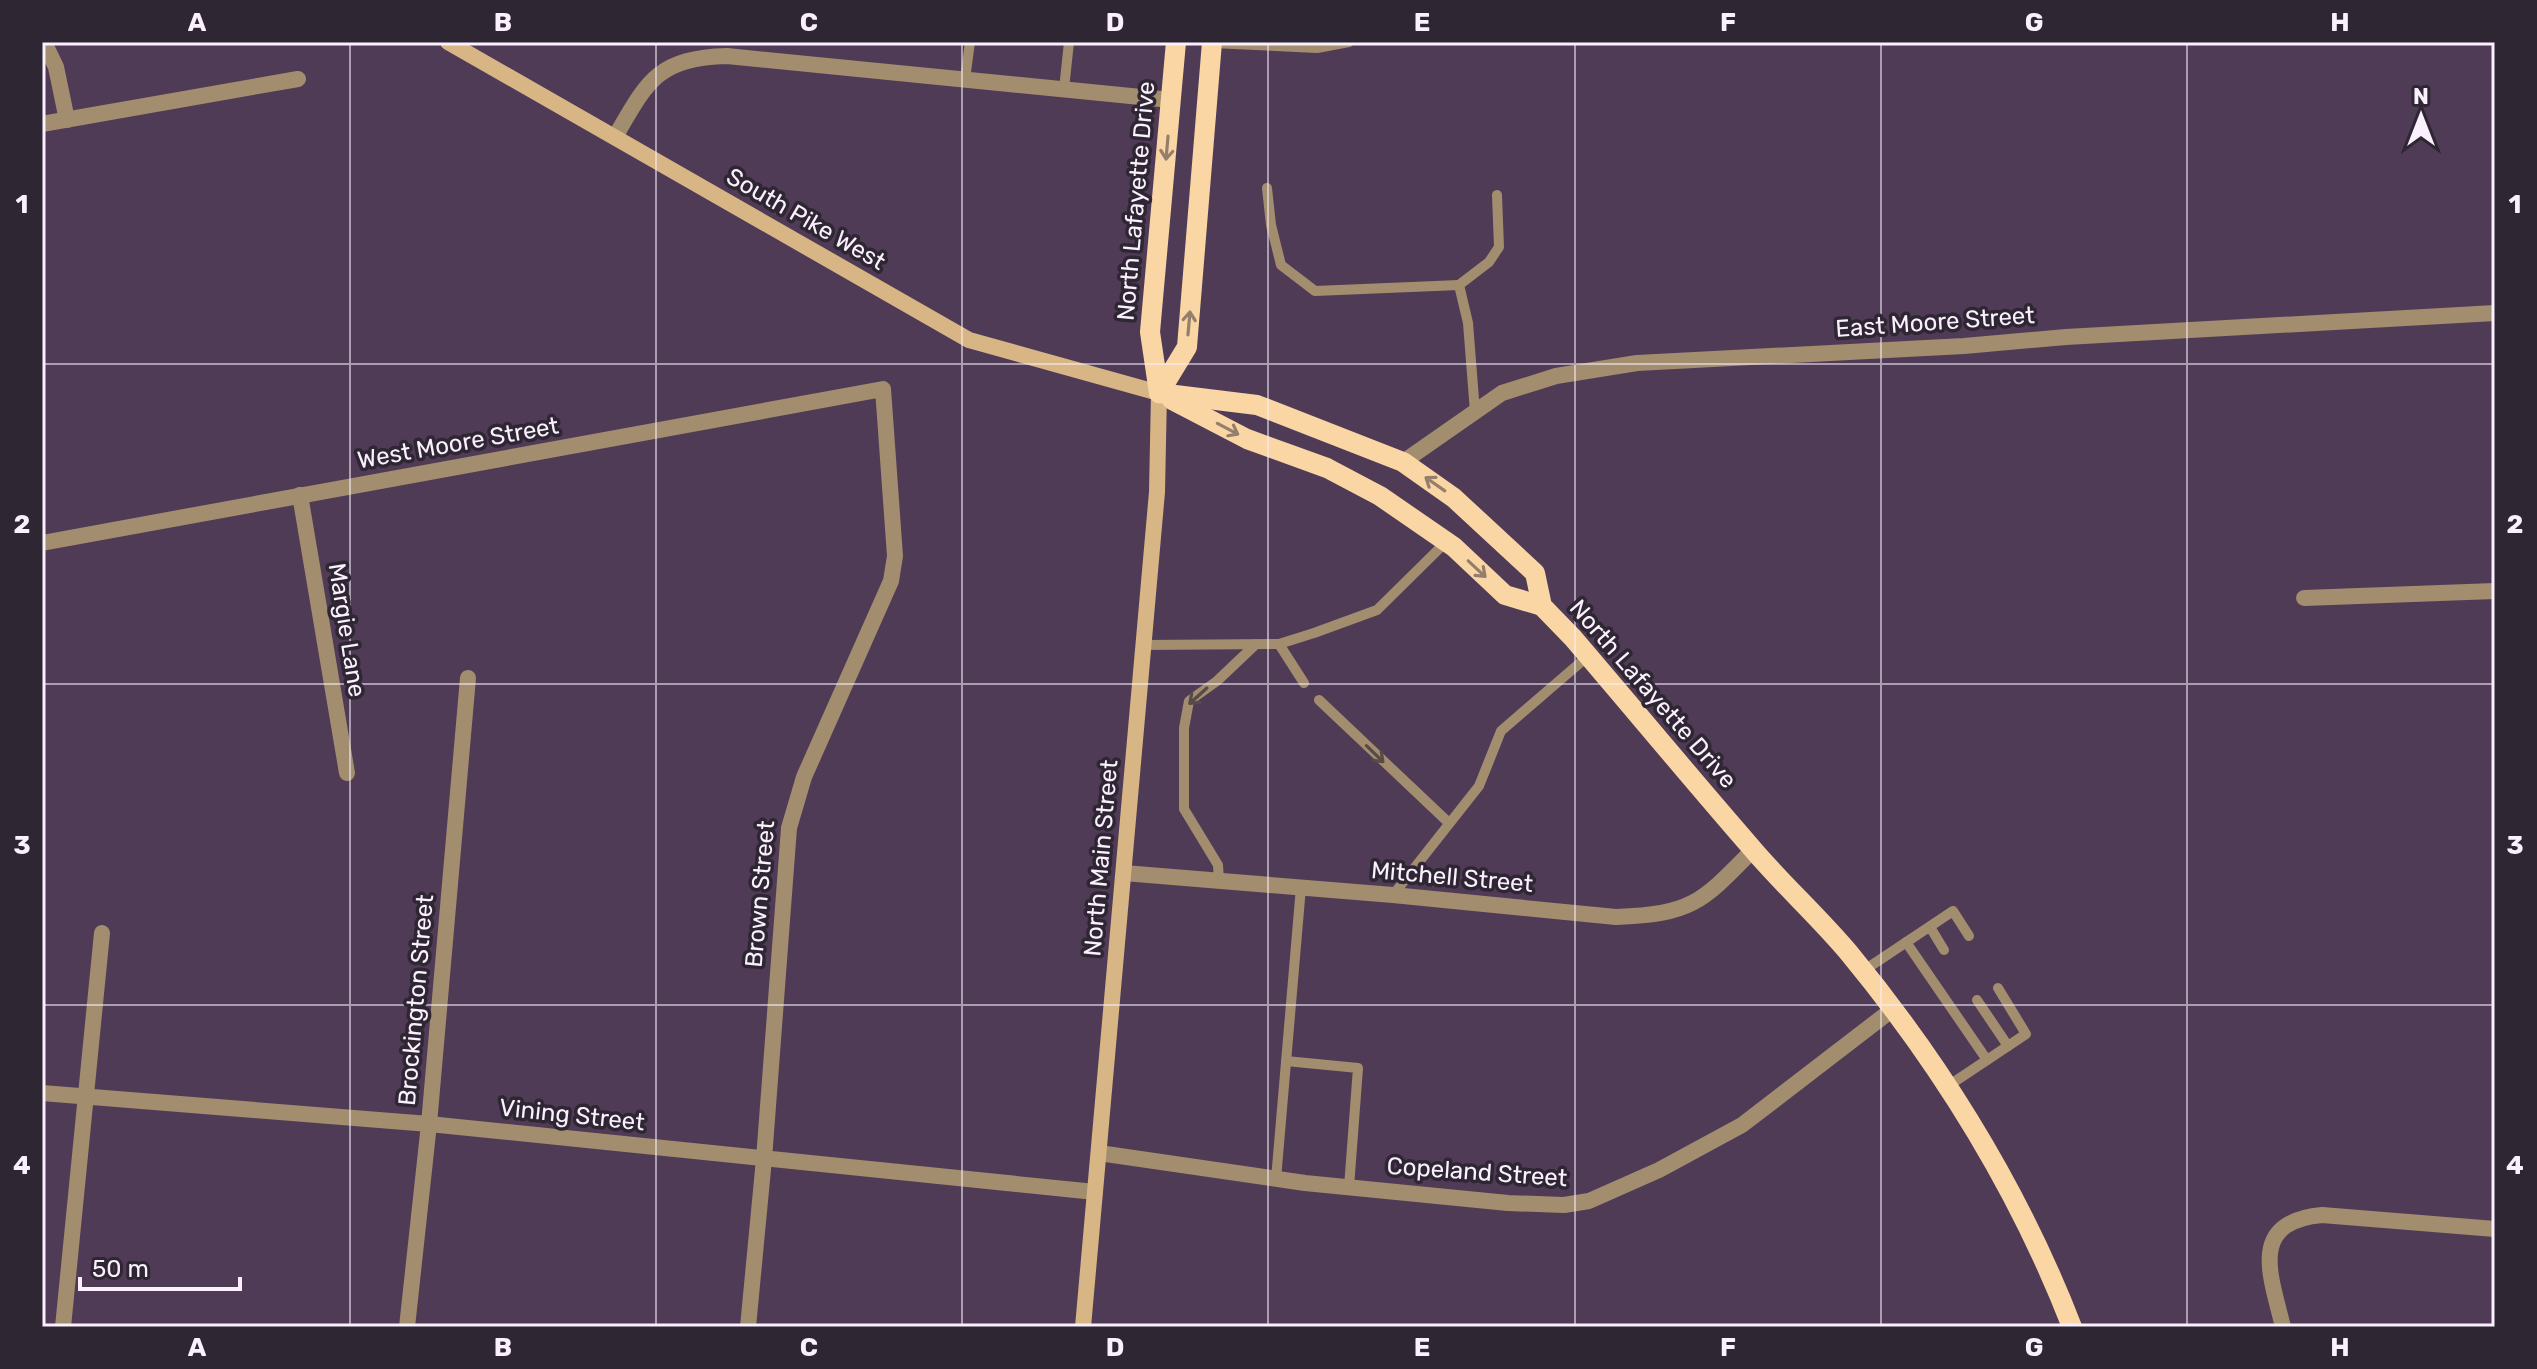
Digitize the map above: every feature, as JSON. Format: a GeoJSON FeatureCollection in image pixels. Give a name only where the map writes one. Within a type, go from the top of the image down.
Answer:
{"type":"FeatureCollection","features":[{"type":"Feature","properties":{"kind":"main road","name":"South Pike West"},"geometry":{"type":"LineString","coordinates":[[448,42],[969,340],[1159,393]]}},
{"type":"Feature","properties":{"kind":"main road","name":"North Lafayette Drive"},"geometry":{"type":"LineString","coordinates":[[1176,42],[1150,332],[1159,393],[1257,405],[1403,462],[1454,498],[1535,573],[1542,606],[1753,850],[1863,971],[1948,1086],[2023,1211],[2072,1327]]}},
{"type":"Feature","properties":{"kind":"main road"},"geometry":{"type":"LineString","coordinates":[[1212,43],[1187,347],[1159,393],[1247,439],[1327,468],[1367,489],[1446,542],[1505,595],[1542,606]]}},
{"type":"Feature","properties":{"kind":"main road","name":"North Main Street"},"geometry":{"type":"LineString","coordinates":[[1083,1327],[1157,492],[1159,393]]}},
{"type":"Feature","properties":{"kind":"street"},"geometry":{"type":"LineString","coordinates":[[44,42],[56,67],[67,120]]}},
{"type":"Feature","properties":{"kind":"street"},"geometry":{"type":"LineString","coordinates":[[615,137],[644,88],[658,74],[675,64],[699,57],[727,56],[1171,100]]}},
{"type":"Feature","properties":{"kind":"street"},"geometry":{"type":"LineString","coordinates":[[42,124],[298,79]]}},
{"type":"Feature","properties":{"kind":"street","name":"East Moore Street"},"geometry":{"type":"LineString","coordinates":[[1403,462],[1502,393],[1556,376],[1637,363],[2495,313]]}},
{"type":"Feature","properties":{"kind":"street","name":"West Moore Street"},"geometry":{"type":"LineString","coordinates":[[42,543],[531,456],[883,389]]}},
{"type":"Feature","properties":{"kind":"street","name":"Brown Street"},"geometry":{"type":"LineString","coordinates":[[748,1327],[764,1159],[785,859],[793,807],[891,581],[895,556],[883,389]]}},
{"type":"Feature","properties":{"kind":"street","name":"Margie Lane"},"geometry":{"type":"LineString","coordinates":[[300,495],[347,773]]}},
{"type":"Feature","properties":{"kind":"street"},"geometry":{"type":"LineString","coordinates":[[2304,598],[2495,591]]}},
{"type":"Feature","properties":{"kind":"street","name":"Brockington Street"},"geometry":{"type":"LineString","coordinates":[[407,1327],[429,1124],[468,678]]}},
{"type":"Feature","properties":{"kind":"street","name":"Mitchell Street"},"geometry":{"type":"LineString","coordinates":[[1124,873],[1616,917],[1645,916],[1682,909],[1697,902],[1753,850]]}},
{"type":"Feature","properties":{"kind":"street"},"geometry":{"type":"LineString","coordinates":[[63,1327],[102,933]]}},
{"type":"Feature","properties":{"kind":"street","name":"Copeland Street"},"geometry":{"type":"LineString","coordinates":[[1099,1153],[1276,1179],[1508,1203],[1564,1205],[1589,1201],[1659,1170],[1742,1125],[1893,1009]]}},
{"type":"Feature","properties":{"kind":"street","name":"Vining Street"},"geometry":{"type":"LineString","coordinates":[[42,1093],[429,1124],[1095,1192]]}},
{"type":"Feature","properties":{"kind":"street"},"geometry":{"type":"LineString","coordinates":[[2283,1327],[2268,1261],[2278,1230],[2298,1217],[2322,1215],[2495,1229]]}},
{"type":"Feature","properties":{"kind":"lane"},"geometry":{"type":"LineString","coordinates":[[965,79],[970,42]]}},
{"type":"Feature","properties":{"kind":"lane"},"geometry":{"type":"LineString","coordinates":[[1064,89],[1069,42]]}},
{"type":"Feature","properties":{"kind":"lane"},"geometry":{"type":"LineString","coordinates":[[1212,43],[1317,48],[1349,42]]}},
{"type":"Feature","properties":{"kind":"lane"},"geometry":{"type":"LineString","coordinates":[[1267,188],[1271,225],[1281,265],[1315,291],[1459,285],[1489,262],[1499,247],[1497,195]]}},
{"type":"Feature","properties":{"kind":"lane"},"geometry":{"type":"LineString","coordinates":[[1459,285],[1468,323],[1475,412]]}},
{"type":"Feature","properties":{"kind":"lane"},"geometry":{"type":"LineString","coordinates":[[1144,645],[1279,644],[1377,610],[1446,542]]}},
{"type":"Feature","properties":{"kind":"lane"},"geometry":{"type":"LineString","coordinates":[[1219,881],[1218,865],[1184,809],[1184,728],[1189,701],[1217,681],[1256,644]]}},
{"type":"Feature","properties":{"kind":"lane"},"geometry":{"type":"LineString","coordinates":[[1279,644],[1304,683]]}},
{"type":"Feature","properties":{"kind":"lane"},"geometry":{"type":"LineString","coordinates":[[1393,895],[1479,786],[1501,731],[1588,656]]}},
{"type":"Feature","properties":{"kind":"lane"},"geometry":{"type":"LineString","coordinates":[[1319,700],[1449,823]]}},
{"type":"Feature","properties":{"kind":"lane"},"geometry":{"type":"LineString","coordinates":[[1276,1179],[1301,887]]}},
{"type":"Feature","properties":{"kind":"lane"},"geometry":{"type":"LineString","coordinates":[[1863,971],[1953,911],[1969,936]]}},
{"type":"Feature","properties":{"kind":"lane"},"geometry":{"type":"LineString","coordinates":[[1930,927],[1944,950]]}},
{"type":"Feature","properties":{"kind":"lane"},"geometry":{"type":"LineString","coordinates":[[1906,942],[1987,1060]]}},
{"type":"Feature","properties":{"kind":"lane"},"geometry":{"type":"LineString","coordinates":[[1948,1086],[2026,1034],[1998,988]]}},
{"type":"Feature","properties":{"kind":"lane"},"geometry":{"type":"LineString","coordinates":[[1977,1000],[2008,1046]]}},
{"type":"Feature","properties":{"kind":"lane"},"geometry":{"type":"LineString","coordinates":[[1286,1061],[1358,1068],[1349,1187]]}}]}
